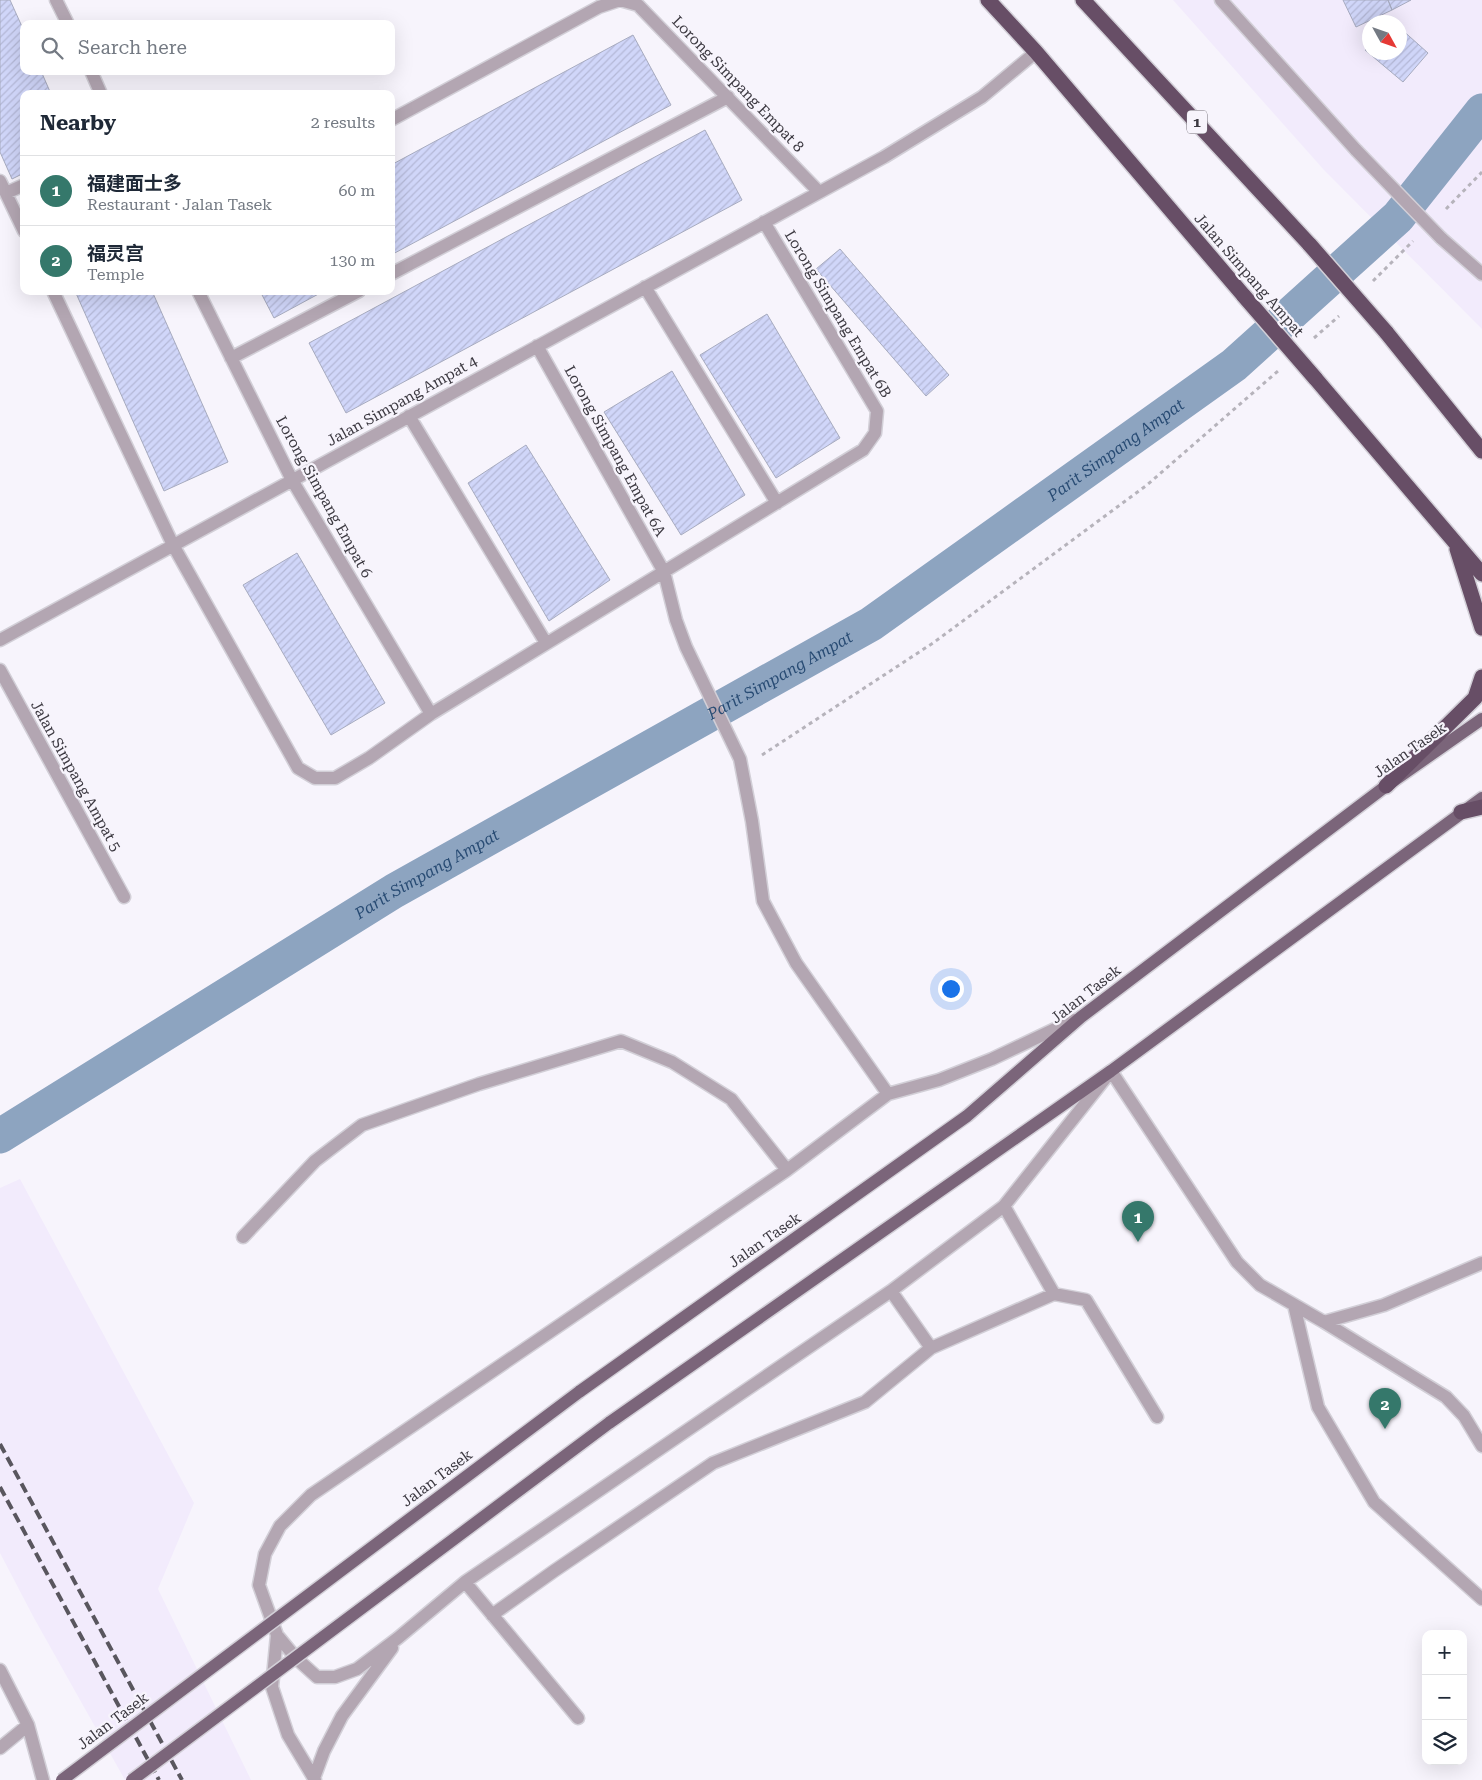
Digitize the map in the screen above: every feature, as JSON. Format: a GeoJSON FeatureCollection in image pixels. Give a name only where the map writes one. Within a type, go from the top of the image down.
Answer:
{"type":"FeatureCollection","features":[{"type":"Feature","properties":{"kind":"highway","name":"Jalan Simpang Ampat"},"geometry":{"type":"LineString","coordinates":[[988,0],[1036,52],[1482,574]]}},
{"type":"Feature","properties":{"kind":"highway","name":"1"},"geometry":{"type":"LineString","coordinates":[[1083,0],[1310,245],[1386,332],[1482,450]]}},
{"type":"Feature","properties":{"kind":"highway"},"geometry":{"type":"LineString","coordinates":[[1454,542],[1482,628]]}},
{"type":"Feature","properties":{"kind":"highway"},"geometry":{"type":"LineString","coordinates":[[1386,786],[1475,698],[1482,678]]}},
{"type":"Feature","properties":{"kind":"highway"},"geometry":{"type":"LineString","coordinates":[[1461,812],[1482,807]]}},
{"type":"Feature","properties":{"kind":"main road","name":"Jalan Tasek"},"geometry":{"type":"LineString","coordinates":[[62,1780],[579,1392],[967,1116],[1081,1017],[1386,786],[1482,719]]}},
{"type":"Feature","properties":{"kind":"main road"},"geometry":{"type":"LineString","coordinates":[[132,1780],[609,1423],[1111,1071],[1482,798]]}},
{"type":"Feature","properties":{"kind":"street"},"geometry":{"type":"LineString","coordinates":[[56,0],[66,20]]}},
{"type":"Feature","properties":{"kind":"street","name":"Lorong Simpang Empat 8"},"geometry":{"type":"LineString","coordinates":[[395,118],[600,7],[620,0],[638,5],[819,192]]}},
{"type":"Feature","properties":{"kind":"street"},"geometry":{"type":"LineString","coordinates":[[1221,0],[1356,150],[1441,238],[1482,274]]}},
{"type":"Feature","properties":{"kind":"street","name":"Jalan Simpang Ampat 4"},"geometry":{"type":"LineString","coordinates":[[0,640],[884,157],[982,97],[1036,52]]}},
{"type":"Feature","properties":{"kind":"street"},"geometry":{"type":"LineString","coordinates":[[93,75],[99,90]]}},
{"type":"Feature","properties":{"kind":"street"},"geometry":{"type":"LineString","coordinates":[[395,272],[728,98]]}},
{"type":"Feature","properties":{"kind":"street"},"geometry":{"type":"LineString","coordinates":[[0,181],[20,223]]}},
{"type":"Feature","properties":{"kind":"street"},"geometry":{"type":"LineString","coordinates":[[6,193],[20,187]]}},
{"type":"Feature","properties":{"kind":"street","name":"Lorong Simpang Empat 6B"},"geometry":{"type":"LineString","coordinates":[[764,222],[878,411],[876,433],[863,450],[777,503]]}},
{"type":"Feature","properties":{"kind":"street"},"geometry":{"type":"LineString","coordinates":[[54,295],[173,545],[298,768],[315,778],[335,778],[369,758],[431,714],[777,503],[645,287]]}},
{"type":"Feature","properties":{"kind":"street","name":"Lorong Simpang Empat 6"},"geometry":{"type":"LineString","coordinates":[[200,295],[292,480],[431,714]]}},
{"type":"Feature","properties":{"kind":"street"},"geometry":{"type":"LineString","coordinates":[[232,358],[351,295]]}},
{"type":"Feature","properties":{"kind":"street","name":"Lorong Simpang Empat 6A"},"geometry":{"type":"LineString","coordinates":[[537,346],[664,572],[676,620],[686,647],[741,764],[752,821],[763,901],[796,963],[888,1094]]}},
{"type":"Feature","properties":{"kind":"street"},"geometry":{"type":"LineString","coordinates":[[409,416],[546,643]]}},
{"type":"Feature","properties":{"kind":"street","name":"Jalan Simpang Ampat 5"},"geometry":{"type":"LineString","coordinates":[[0,670],[124,897]]}},
{"type":"Feature","properties":{"kind":"street"},"geometry":{"type":"LineString","coordinates":[[1081,1017],[992,1059],[939,1080],[888,1094],[787,1170],[311,1495],[280,1526],[264,1554],[259,1585],[277,1636],[296,1658],[317,1677],[335,1677],[357,1669],[398,1638],[465,1582],[891,1291],[1004,1206],[1111,1071],[1237,1262],[1260,1285],[1446,1397],[1464,1416],[1482,1446]]}},
{"type":"Feature","properties":{"kind":"street"},"geometry":{"type":"LineString","coordinates":[[244,1237],[315,1161],[362,1125],[479,1084],[621,1041],[672,1062],[731,1099],[787,1170]]}},
{"type":"Feature","properties":{"kind":"street"},"geometry":{"type":"LineString","coordinates":[[1004,1206],[1054,1294]]}},
{"type":"Feature","properties":{"kind":"street"},"geometry":{"type":"LineString","coordinates":[[1324,1322],[1384,1305],[1482,1263]]}},
{"type":"Feature","properties":{"kind":"street"},"geometry":{"type":"LineString","coordinates":[[891,1291],[931,1348]]}},
{"type":"Feature","properties":{"kind":"street"},"geometry":{"type":"LineString","coordinates":[[492,1615],[713,1463],[865,1402],[931,1348],[1054,1294],[1086,1300],[1157,1417]]}},
{"type":"Feature","properties":{"kind":"street"},"geometry":{"type":"LineString","coordinates":[[1294,1305],[1318,1407],[1374,1502],[1482,1599]]}},
{"type":"Feature","properties":{"kind":"street"},"geometry":{"type":"LineString","coordinates":[[465,1582],[578,1718]]}},
{"type":"Feature","properties":{"kind":"street"},"geometry":{"type":"LineString","coordinates":[[277,1636],[272,1687],[288,1735],[314,1779]]}},
{"type":"Feature","properties":{"kind":"street"},"geometry":{"type":"LineString","coordinates":[[314,1779],[324,1751],[342,1716],[371,1679],[398,1638]]}},
{"type":"Feature","properties":{"kind":"street"},"geometry":{"type":"LineString","coordinates":[[0,1670],[28,1724],[43,1780]]}},
{"type":"Feature","properties":{"kind":"street"},"geometry":{"type":"LineString","coordinates":[[0,1748],[28,1724]]}},
{"type":"Feature","properties":{"kind":"path"},"geometry":{"type":"LineString","coordinates":[[1443,212],[1482,172]]}},
{"type":"Feature","properties":{"kind":"path"},"geometry":{"type":"LineString","coordinates":[[1367,288],[1415,240]]}},
{"type":"Feature","properties":{"kind":"path"},"geometry":{"type":"LineString","coordinates":[[1310,342],[1339,316]]}},
{"type":"Feature","properties":{"kind":"path"},"geometry":{"type":"LineString","coordinates":[[741,764],[933,643],[1148,485],[1280,369]]}},
{"type":"Feature","properties":{"kind":"shaded area"},"geometry":{"type":"Polygon","coordinates":[[[1173,0],[1482,0],[1482,329],[1324,170],[1173,0]]]}},
{"type":"Feature","properties":{"kind":"shaded area"},"geometry":{"type":"Polygon","coordinates":[[[20,1179],[194,1503],[158,1589],[251,1780],[125,1780],[34,1618],[0,1553],[0,1188],[20,1179]]]}},
{"type":"Feature","properties":{"kind":"building"},"geometry":{"type":"Polygon","coordinates":[[[0,0],[10,0],[20,22],[20,75],[43,75],[49,90],[20,90],[20,175],[12,179],[0,152],[0,0]]]}},
{"type":"Feature","properties":{"kind":"building"},"geometry":{"type":"Polygon","coordinates":[[[1343,0],[1388,0],[1392,10],[1381,15],[1362,15],[1362,24],[1356,27],[1343,0]]]}},
{"type":"Feature","properties":{"kind":"building"},"geometry":{"type":"Polygon","coordinates":[[[1388,0],[1411,0],[1392,10],[1388,0]]]}},
{"type":"Feature","properties":{"kind":"building"},"geometry":{"type":"Polygon","coordinates":[[[1407,34],[1428,53],[1403,82],[1377,60],[1407,60],[1407,34]]]}},
{"type":"Feature","properties":{"kind":"building"},"geometry":{"type":"Polygon","coordinates":[[[633,35],[671,105],[395,253],[395,163],[633,35]]]}},
{"type":"Feature","properties":{"kind":"building"},"geometry":{"type":"Polygon","coordinates":[[[705,130],[742,200],[346,413],[309,343],[705,130]]]}},
{"type":"Feature","properties":{"kind":"building"},"geometry":{"type":"Polygon","coordinates":[[[840,249],[949,375],[926,396],[816,269],[840,249]]]}},
{"type":"Feature","properties":{"kind":"building"},"geometry":{"type":"Polygon","coordinates":[[[77,295],[154,295],[228,462],[164,491],[77,295]]]}},
{"type":"Feature","properties":{"kind":"building"},"geometry":{"type":"Polygon","coordinates":[[[262,295],[317,295],[274,318],[262,295]]]}},
{"type":"Feature","properties":{"kind":"building"},"geometry":{"type":"Polygon","coordinates":[[[767,314],[840,438],[776,478],[700,355],[767,314]]]}},
{"type":"Feature","properties":{"kind":"building"},"geometry":{"type":"Polygon","coordinates":[[[672,371],[745,495],[681,535],[604,412],[672,371]]]}},
{"type":"Feature","properties":{"kind":"building"},"geometry":{"type":"Polygon","coordinates":[[[526,445],[610,580],[549,621],[468,483],[526,445]]]}},
{"type":"Feature","properties":{"kind":"building"},"geometry":{"type":"Polygon","coordinates":[[[297,553],[385,703],[331,735],[243,585],[297,553]]]}},
{"type":"Feature","properties":{"kind":"waterway","name":"Parit Simpang Ampat"},"geometry":{"type":"LineString","coordinates":[[0,1136],[394,891],[871,624],[1234,365],[1398,217],[1482,111]]}},
{"type":"Feature","properties":{"kind":"railway"},"geometry":{"type":"LineString","coordinates":[[0,1444],[182,1780]]}},
{"type":"Feature","properties":{"kind":"railway"},"geometry":{"type":"LineString","coordinates":[[0,1487],[159,1780]]}},
{"type":"Feature","properties":{"kind":"place","name":"福建面士多"},"geometry":{"type":"Point","coordinates":[1138,1242]}},
{"type":"Feature","properties":{"kind":"place","name":"福灵宫"},"geometry":{"type":"Point","coordinates":[1385,1429]}}]}
